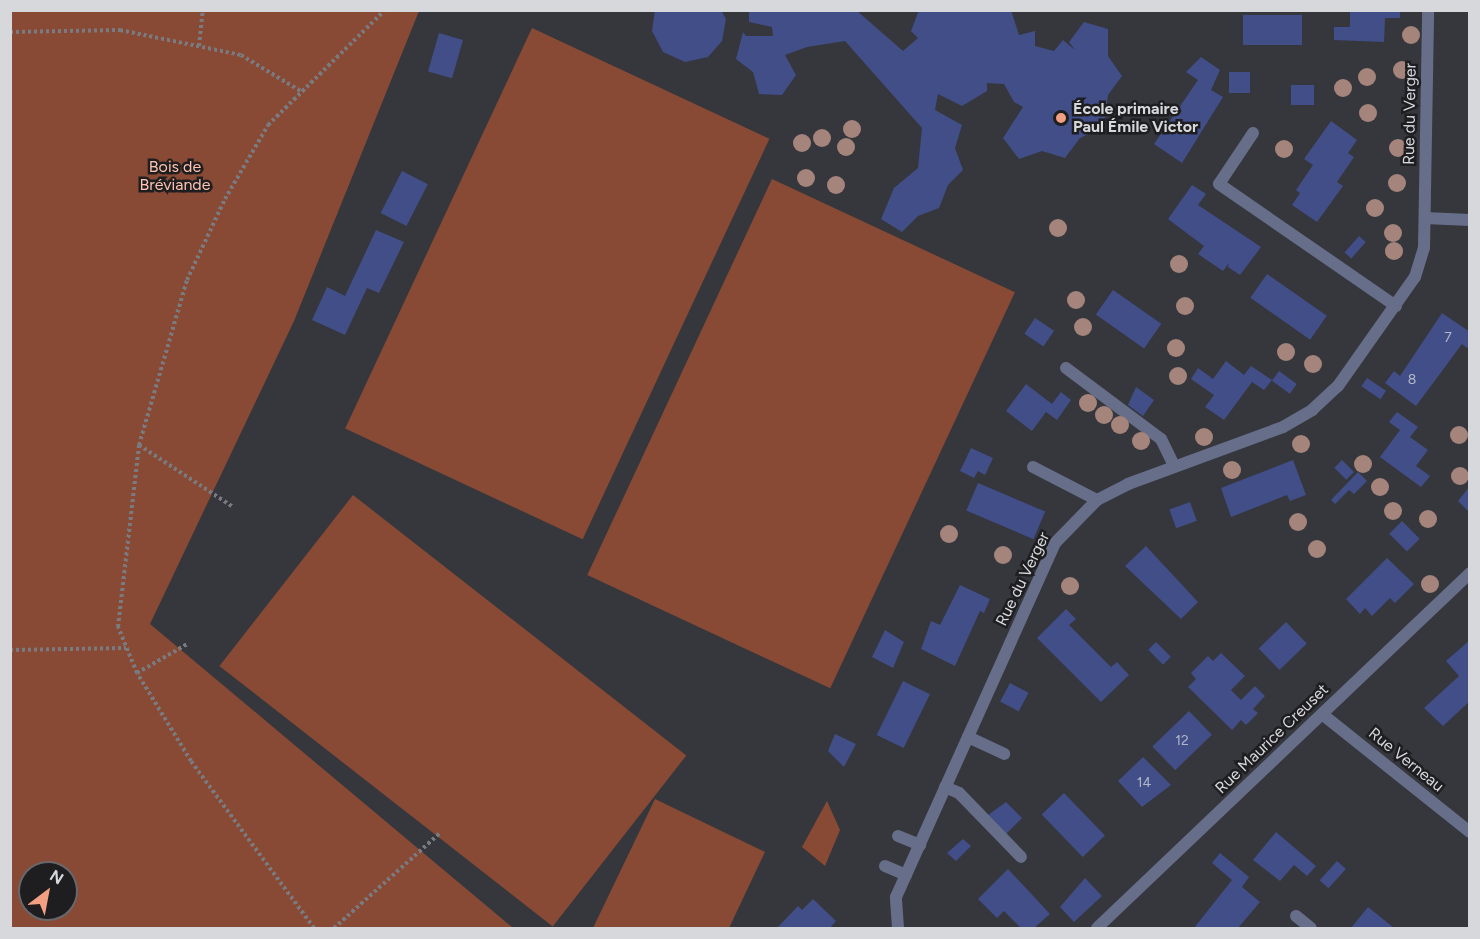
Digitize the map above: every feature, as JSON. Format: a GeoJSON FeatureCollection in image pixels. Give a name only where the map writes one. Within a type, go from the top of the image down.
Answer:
{"type":"FeatureCollection","features":[{"type":"Feature","properties":{"kind":"street","name":"Rue du Verger"},"geometry":{"type":"LineString","coordinates":[[894,926],[896,897],[1055,543],[1097,500],[1174,466],[1283,427],[1312,410],[1338,386],[1415,277],[1424,248],[1428,10]]}},
{"type":"Feature","properties":{"kind":"street"},"geometry":{"type":"LineString","coordinates":[[1253,133],[1219,184],[1396,306]]}},
{"type":"Feature","properties":{"kind":"street"},"geometry":{"type":"LineString","coordinates":[[1425,218],[1470,220]]}},
{"type":"Feature","properties":{"kind":"street"},"geometry":{"type":"LineString","coordinates":[[1066,368],[1161,439],[1174,466]]}},
{"type":"Feature","properties":{"kind":"street"},"geometry":{"type":"LineString","coordinates":[[1032,467],[1097,500]]}},
{"type":"Feature","properties":{"kind":"street","name":"Rue Maurice Creuset"},"geometry":{"type":"LineString","coordinates":[[1097,928],[1470,573]]}},
{"type":"Feature","properties":{"kind":"street","name":"Rue Verneau"},"geometry":{"type":"LineString","coordinates":[[1322,714],[1470,832]]}},
{"type":"Feature","properties":{"kind":"street"},"geometry":{"type":"LineString","coordinates":[[968,738],[1004,754]]}},
{"type":"Feature","properties":{"kind":"street"},"geometry":{"type":"LineString","coordinates":[[945,787],[958,793],[1021,857]]}},
{"type":"Feature","properties":{"kind":"street"},"geometry":{"type":"LineString","coordinates":[[898,836],[920,845]]}},
{"type":"Feature","properties":{"kind":"street"},"geometry":{"type":"LineString","coordinates":[[885,866],[906,875]]}},
{"type":"Feature","properties":{"kind":"street"},"geometry":{"type":"LineString","coordinates":[[1296,916],[1311,928]]}},
{"type":"Feature","properties":{"kind":"path"},"geometry":{"type":"LineString","coordinates":[[199,46],[203,10]]}},
{"type":"Feature","properties":{"kind":"path"},"geometry":{"type":"LineString","coordinates":[[314,928],[190,761],[137,673],[118,627],[139,445],[187,280],[225,199],[268,125],[385,10]]}},
{"type":"Feature","properties":{"kind":"path"},"geometry":{"type":"LineString","coordinates":[[10,32],[120,30],[241,54],[302,92]]}},
{"type":"Feature","properties":{"kind":"path"},"geometry":{"type":"LineString","coordinates":[[139,445],[233,507]]}},
{"type":"Feature","properties":{"kind":"path"},"geometry":{"type":"LineString","coordinates":[[137,673],[187,644]]}},
{"type":"Feature","properties":{"kind":"path"},"geometry":{"type":"LineString","coordinates":[[10,650],[126,648]]}},
{"type":"Feature","properties":{"kind":"path"},"geometry":{"type":"LineString","coordinates":[[333,928],[440,833]]}},
{"type":"Feature","properties":{"kind":"green space","name":"Bois de Bréviande"},"geometry":{"type":"Polygon","coordinates":[[[10,11],[419,11],[294,321],[150,624],[513,928],[11,928],[10,11]]]}},
{"type":"Feature","properties":{"kind":"green space"},"geometry":{"type":"Polygon","coordinates":[[[532,28],[769,139],[583,539],[345,429],[532,28]]]}},
{"type":"Feature","properties":{"kind":"green space"},"geometry":{"type":"Polygon","coordinates":[[[772,179],[1015,292],[830,688],[587,575],[772,179]]]}},
{"type":"Feature","properties":{"kind":"green space"},"geometry":{"type":"Polygon","coordinates":[[[353,495],[686,755],[553,926],[219,666],[353,495]]]}},
{"type":"Feature","properties":{"kind":"green space"},"geometry":{"type":"Polygon","coordinates":[[[655,799],[765,852],[729,928],[593,928],[655,799]]]}},
{"type":"Feature","properties":{"kind":"green space"},"geometry":{"type":"Polygon","coordinates":[[[827,801],[840,830],[825,866],[802,847],[827,801]]]}},
{"type":"Feature","properties":{"kind":"building"},"geometry":{"type":"Polygon","coordinates":[[[655,10],[721,10],[726,19],[722,41],[708,57],[685,62],[663,52],[652,31],[655,10]]]}},
{"type":"Feature","properties":{"kind":"building","name":"École primaire Paul Émile Victor"},"geometry":{"type":"Polygon","coordinates":[[[749,10],[856,10],[903,51],[918,38],[911,31],[919,10],[1011,10],[1019,35],[1035,31],[1035,46],[1054,51],[1063,40],[1075,50],[1069,42],[1084,22],[1108,29],[1108,56],[1122,76],[1108,95],[1104,127],[1080,138],[1065,158],[1042,151],[1019,159],[1003,138],[1023,107],[1014,102],[1004,84],[987,83],[987,91],[962,106],[938,94],[935,110],[962,125],[955,148],[963,170],[948,185],[939,208],[918,216],[902,232],[881,219],[894,188],[918,168],[922,128],[845,41],[807,47],[785,55],[796,75],[782,95],[759,94],[753,72],[736,59],[743,32],[746,36],[773,36],[772,27],[749,22],[749,10]]]}},
{"type":"Feature","properties":{"kind":"building"},"geometry":{"type":"Polygon","coordinates":[[[1350,10],[1400,10],[1400,18],[1385,18],[1384,42],[1334,40],[1334,27],[1350,27],[1350,10]]]}},
{"type":"Feature","properties":{"kind":"building"},"geometry":{"type":"Polygon","coordinates":[[[1243,15],[1302,15],[1302,45],[1243,45],[1243,15]]]}},
{"type":"Feature","properties":{"kind":"building"},"geometry":{"type":"Polygon","coordinates":[[[439,33],[463,40],[452,78],[428,71],[439,33]]]}},
{"type":"Feature","properties":{"kind":"building"},"geometry":{"type":"Polygon","coordinates":[[[1201,57],[1220,70],[1211,90],[1223,97],[1182,163],[1154,144],[1198,80],[1186,72],[1201,57]]]}},
{"type":"Feature","properties":{"kind":"building"},"geometry":{"type":"Polygon","coordinates":[[[1229,72],[1250,72],[1250,93],[1229,93],[1229,72]]]}},
{"type":"Feature","properties":{"kind":"building"},"geometry":{"type":"Polygon","coordinates":[[[1291,85],[1314,85],[1314,105],[1291,105],[1291,85]]]}},
{"type":"Feature","properties":{"kind":"building"},"geometry":{"type":"Polygon","coordinates":[[[1331,121],[1357,140],[1348,153],[1354,157],[1337,182],[1343,186],[1317,222],[1292,205],[1300,193],[1296,190],[1313,165],[1304,159],[1331,121]]]}},
{"type":"Feature","properties":{"kind":"building"},"geometry":{"type":"Polygon","coordinates":[[[402,171],[428,184],[407,226],[381,213],[402,171]]]}},
{"type":"Feature","properties":{"kind":"building"},"geometry":{"type":"Polygon","coordinates":[[[1192,185],[1206,194],[1198,205],[1261,247],[1240,275],[1228,267],[1229,263],[1223,271],[1198,254],[1204,246],[1168,219],[1192,185]]]}},
{"type":"Feature","properties":{"kind":"building"},"geometry":{"type":"Polygon","coordinates":[[[376,230],[404,242],[379,293],[367,288],[345,335],[312,320],[327,287],[345,296],[376,230]]]}},
{"type":"Feature","properties":{"kind":"building"},"geometry":{"type":"Polygon","coordinates":[[[1359,236],[1366,242],[1351,259],[1345,253],[1359,236]]]}},
{"type":"Feature","properties":{"kind":"building"},"geometry":{"type":"Polygon","coordinates":[[[1267,274],[1327,316],[1310,340],[1250,298],[1267,274]]]}},
{"type":"Feature","properties":{"kind":"building"},"geometry":{"type":"Polygon","coordinates":[[[1113,290],[1161,324],[1144,348],[1096,315],[1113,290]]]}},
{"type":"Feature","properties":{"kind":"building"},"geometry":{"type":"Polygon","coordinates":[[[1442,313],[1470,332],[1470,345],[1467,348],[1462,344],[1416,406],[1385,383],[1394,371],[1400,376],[1442,313]]]}},
{"type":"Feature","properties":{"kind":"building"},"geometry":{"type":"Polygon","coordinates":[[[1035,318],[1054,331],[1043,347],[1024,334],[1035,318]]]}},
{"type":"Feature","properties":{"kind":"building"},"geometry":{"type":"Polygon","coordinates":[[[1226,361],[1244,375],[1251,366],[1272,380],[1264,390],[1252,382],[1224,420],[1205,407],[1214,395],[1191,379],[1198,368],[1213,379],[1226,361]]]}},
{"type":"Feature","properties":{"kind":"building"},"geometry":{"type":"Polygon","coordinates":[[[1279,371],[1297,384],[1290,394],[1272,381],[1279,371]]]}},
{"type":"Feature","properties":{"kind":"building"},"geometry":{"type":"Polygon","coordinates":[[[1367,378],[1386,391],[1380,399],[1361,386],[1367,378]]]}},
{"type":"Feature","properties":{"kind":"building"},"geometry":{"type":"Polygon","coordinates":[[[1026,384],[1052,404],[1061,392],[1071,400],[1057,420],[1046,412],[1032,431],[1006,411],[1026,384]]]}},
{"type":"Feature","properties":{"kind":"building"},"geometry":{"type":"Polygon","coordinates":[[[1136,387],[1154,400],[1143,416],[1128,405],[1136,387]]]}},
{"type":"Feature","properties":{"kind":"building"},"geometry":{"type":"Polygon","coordinates":[[[1397,412],[1418,427],[1410,437],[1428,450],[1416,466],[1430,476],[1421,487],[1380,457],[1400,430],[1389,422],[1397,412]]]}},
{"type":"Feature","properties":{"kind":"building"},"geometry":{"type":"Polygon","coordinates":[[[971,448],[993,458],[985,475],[978,471],[974,478],[960,471],[971,448]]]}},
{"type":"Feature","properties":{"kind":"building"},"geometry":{"type":"Polygon","coordinates":[[[1293,460],[1306,495],[1290,501],[1287,495],[1231,517],[1221,488],[1293,460]]]}},
{"type":"Feature","properties":{"kind":"building"},"geometry":{"type":"Polygon","coordinates":[[[1342,460],[1354,472],[1346,480],[1334,468],[1342,460]]]}},
{"type":"Feature","properties":{"kind":"building"},"geometry":{"type":"Polygon","coordinates":[[[1358,472],[1367,481],[1354,494],[1349,490],[1335,504],[1331,500],[1358,472]]]}},
{"type":"Feature","properties":{"kind":"building"},"geometry":{"type":"Polygon","coordinates":[[[978,483],[1045,512],[1033,539],[966,511],[978,483]]]}},
{"type":"Feature","properties":{"kind":"building"},"geometry":{"type":"Polygon","coordinates":[[[1470,486],[1470,513],[1458,501],[1470,486]]]}},
{"type":"Feature","properties":{"kind":"building"},"geometry":{"type":"Polygon","coordinates":[[[1190,502],[1197,521],[1176,528],[1169,510],[1190,502]]]}},
{"type":"Feature","properties":{"kind":"building"},"geometry":{"type":"Polygon","coordinates":[[[1402,521],[1420,539],[1407,551],[1389,534],[1402,521]]]}},
{"type":"Feature","properties":{"kind":"building"},"geometry":{"type":"Polygon","coordinates":[[[1146,546],[1198,602],[1181,619],[1125,566],[1146,546]]]}},
{"type":"Feature","properties":{"kind":"building"},"geometry":{"type":"Polygon","coordinates":[[[1387,558],[1414,584],[1395,603],[1390,598],[1372,616],[1365,608],[1360,614],[1346,599],[1387,558]]]}},
{"type":"Feature","properties":{"kind":"building"},"geometry":{"type":"Polygon","coordinates":[[[960,585],[990,599],[984,613],[980,611],[955,666],[921,649],[931,621],[940,625],[960,585]]]}},
{"type":"Feature","properties":{"kind":"building"},"geometry":{"type":"Polygon","coordinates":[[[1066,609],[1076,619],[1069,625],[1111,667],[1117,662],[1129,675],[1101,702],[1037,638],[1066,609]]]}},
{"type":"Feature","properties":{"kind":"building"},"geometry":{"type":"Polygon","coordinates":[[[1286,622],[1307,644],[1280,670],[1259,648],[1286,622]]]}},
{"type":"Feature","properties":{"kind":"building"},"geometry":{"type":"Polygon","coordinates":[[[885,630],[904,642],[893,668],[872,657],[885,630]]]}},
{"type":"Feature","properties":{"kind":"building"},"geometry":{"type":"Polygon","coordinates":[[[1470,640],[1470,701],[1443,726],[1424,708],[1459,676],[1446,661],[1470,640]]]}},
{"type":"Feature","properties":{"kind":"building"},"geometry":{"type":"Polygon","coordinates":[[[1156,642],[1171,657],[1163,665],[1148,650],[1156,642]]]}},
{"type":"Feature","properties":{"kind":"building"},"geometry":{"type":"Polygon","coordinates":[[[1221,653],[1245,676],[1231,690],[1241,700],[1255,686],[1265,696],[1253,709],[1258,713],[1246,725],[1241,720],[1232,730],[1188,687],[1196,679],[1191,673],[1208,656],[1213,661],[1221,653]]]}},
{"type":"Feature","properties":{"kind":"building"},"geometry":{"type":"Polygon","coordinates":[[[903,681],[930,694],[904,748],[877,735],[903,681]]]}},
{"type":"Feature","properties":{"kind":"building"},"geometry":{"type":"Polygon","coordinates":[[[1010,683],[1029,693],[1019,711],[1000,702],[1010,683]]]}},
{"type":"Feature","properties":{"kind":"building"},"geometry":{"type":"Polygon","coordinates":[[[1189,711],[1212,735],[1175,770],[1152,746],[1189,711]]]}},
{"type":"Feature","properties":{"kind":"building"},"geometry":{"type":"Polygon","coordinates":[[[835,734],[856,744],[844,767],[828,751],[835,734]]]}},
{"type":"Feature","properties":{"kind":"building"},"geometry":{"type":"Polygon","coordinates":[[[1143,757],[1171,785],[1142,807],[1118,781],[1143,757]]]}},
{"type":"Feature","properties":{"kind":"building"},"geometry":{"type":"Polygon","coordinates":[[[1064,793],[1105,835],[1083,857],[1042,815],[1064,793]]]}},
{"type":"Feature","properties":{"kind":"building"},"geometry":{"type":"Polygon","coordinates":[[[1006,802],[1022,818],[1006,834],[988,815],[1006,802]]]}},
{"type":"Feature","properties":{"kind":"building"},"geometry":{"type":"Polygon","coordinates":[[[1276,832],[1316,866],[1307,876],[1294,865],[1280,881],[1253,860],[1276,832]]]}},
{"type":"Feature","properties":{"kind":"building"},"geometry":{"type":"Polygon","coordinates":[[[963,839],[971,846],[956,861],[947,853],[963,839]]]}},
{"type":"Feature","properties":{"kind":"building"},"geometry":{"type":"Polygon","coordinates":[[[1220,853],[1249,877],[1242,887],[1260,902],[1238,928],[1194,928],[1232,880],[1212,863],[1220,853]]]}},
{"type":"Feature","properties":{"kind":"building"},"geometry":{"type":"Polygon","coordinates":[[[1337,861],[1346,869],[1329,888],[1320,880],[1337,861]]]}},
{"type":"Feature","properties":{"kind":"building"},"geometry":{"type":"Polygon","coordinates":[[[1008,869],[1050,914],[1034,928],[1021,928],[1004,911],[997,918],[978,899],[1008,869]]]}},
{"type":"Feature","properties":{"kind":"building"},"geometry":{"type":"Polygon","coordinates":[[[1085,878],[1102,896],[1074,922],[1060,907],[1085,878]]]}},
{"type":"Feature","properties":{"kind":"building"},"geometry":{"type":"Polygon","coordinates":[[[813,899],[836,921],[830,928],[777,928],[798,906],[802,910],[813,899]]]}},
{"type":"Feature","properties":{"kind":"building"},"geometry":{"type":"Polygon","coordinates":[[[1368,907],[1394,928],[1351,928],[1368,907]]]}},
{"type":"Feature","properties":{"kind":"place","name":"École primaire Paul Émile Victor"},"geometry":{"type":"Point","coordinates":[1061,118]}}]}
